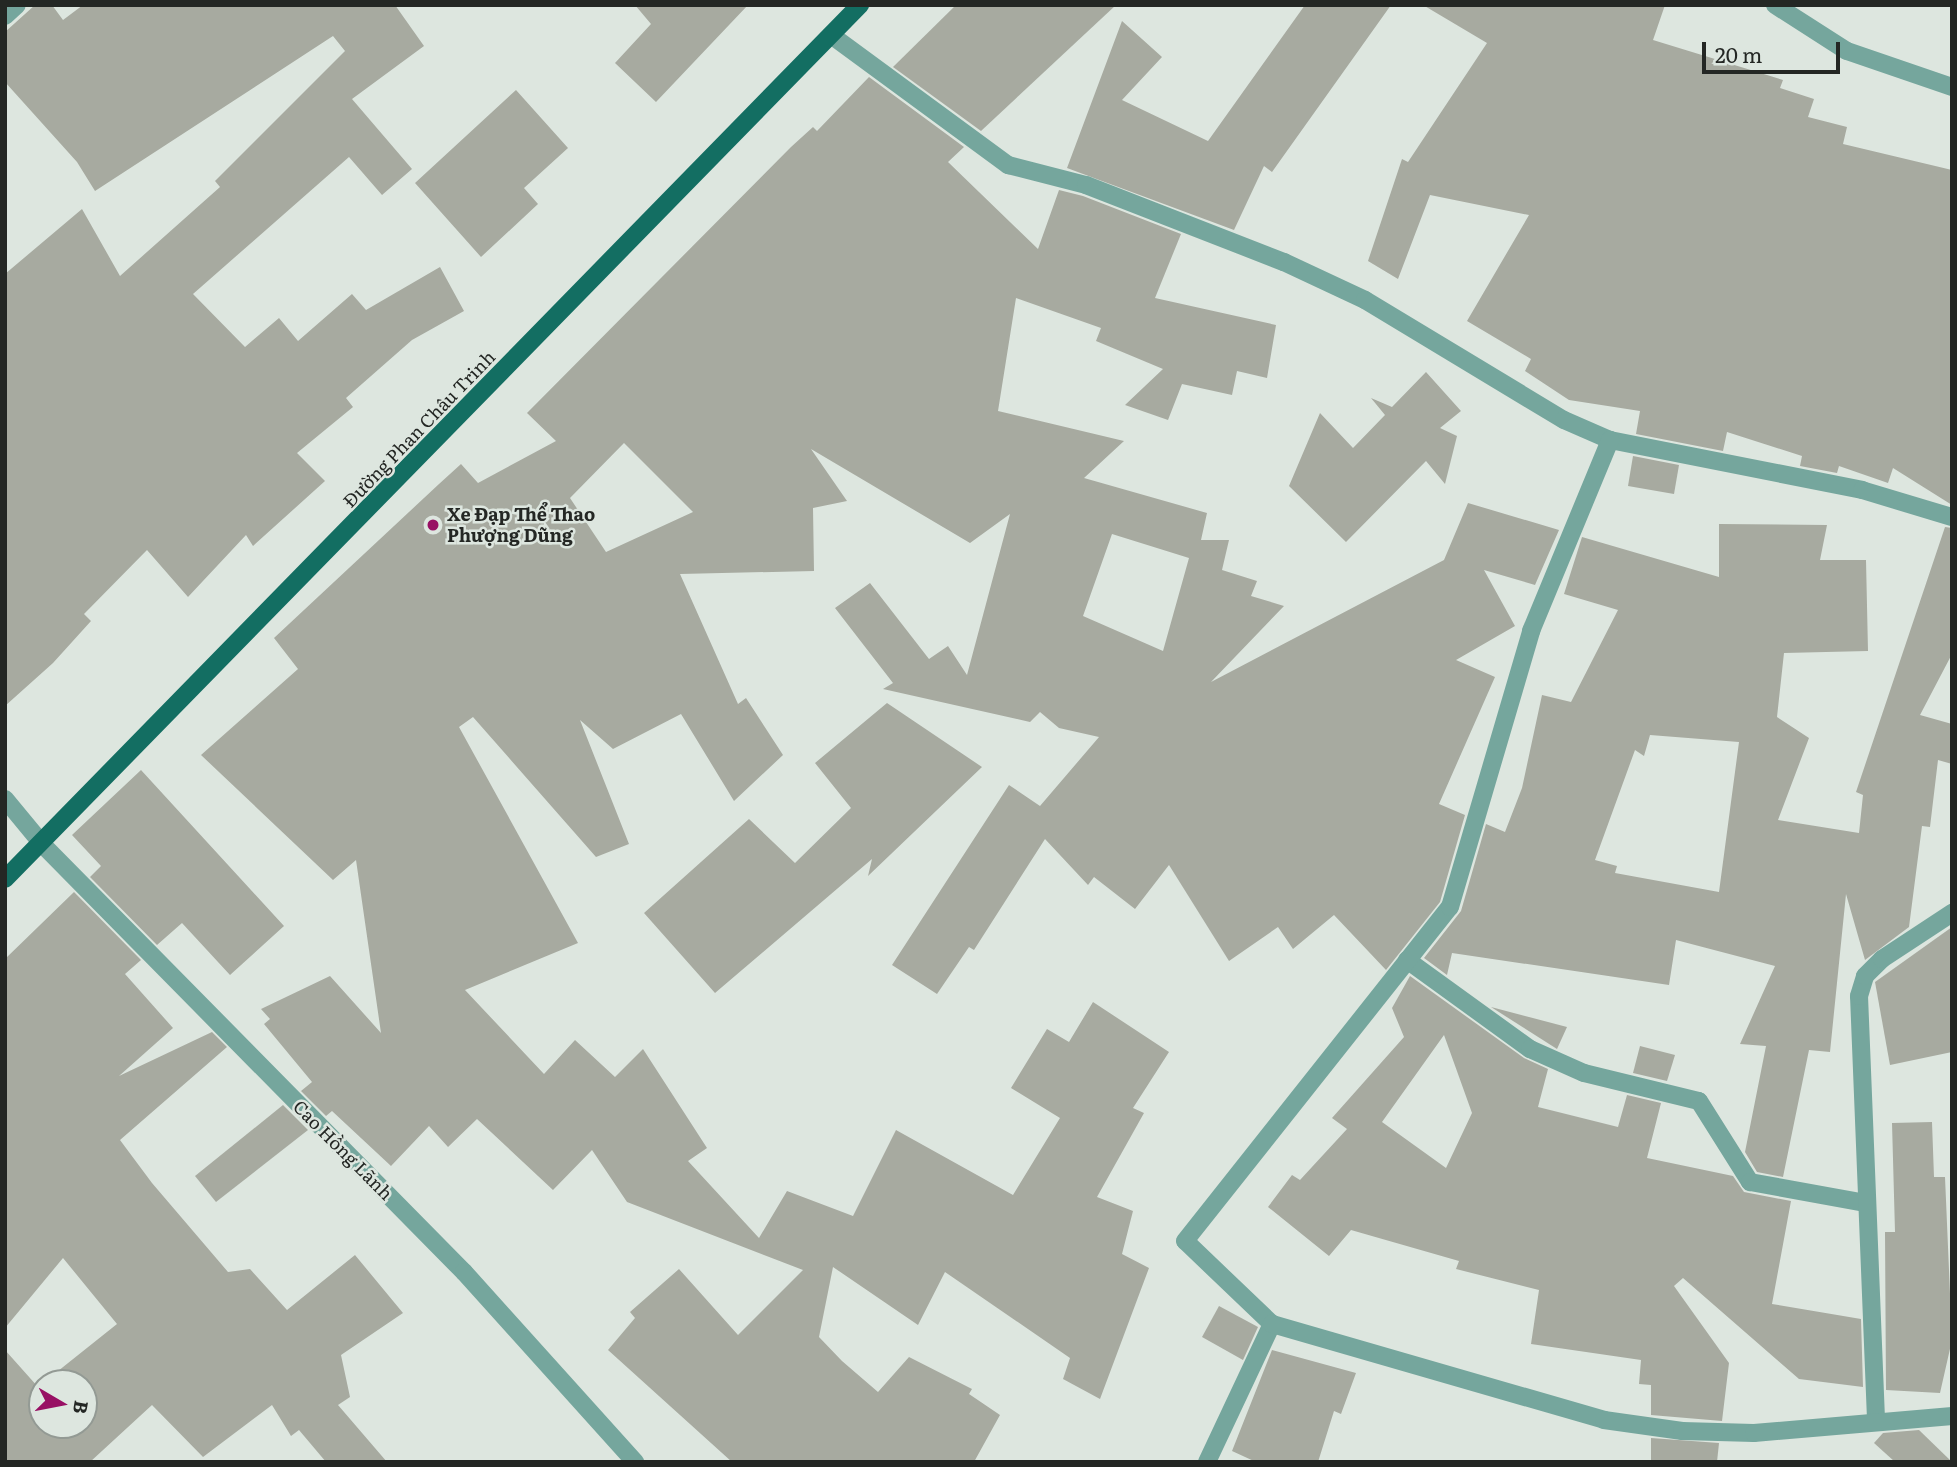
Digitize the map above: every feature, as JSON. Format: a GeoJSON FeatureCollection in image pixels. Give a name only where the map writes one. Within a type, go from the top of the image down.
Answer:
{"type":"FeatureCollection","features":[{"type":"Feature","properties":{"kind":"main road","name":"Đường Phan Châu Trinh"},"geometry":{"type":"LineString","coordinates":[[5,879],[43,845],[860,5]]}},
{"type":"Feature","properties":{"kind":"street"},"geometry":{"type":"LineString","coordinates":[[5,16],[16,5]]}},
{"type":"Feature","properties":{"kind":"street"},"geometry":{"type":"LineString","coordinates":[[1775,5],[1847,51],[1952,88]]}},
{"type":"Feature","properties":{"kind":"street"},"geometry":{"type":"LineString","coordinates":[[831,35],[1008,165],[1086,185],[1284,262],[1365,300],[1564,420],[1610,440],[1862,490],[1952,517]]}},
{"type":"Feature","properties":{"kind":"street"},"geometry":{"type":"LineString","coordinates":[[1610,440],[1531,631],[1450,907],[1185,1241],[1272,1324],[1604,1420],[1754,1433],[1876,1419],[1952,1416]]}},
{"type":"Feature","properties":{"kind":"street","name":"Cao Hồng Lãnh"},"geometry":{"type":"LineString","coordinates":[[5,799],[43,845],[464,1272],[635,1462]]}},
{"type":"Feature","properties":{"kind":"street"},"geometry":{"type":"LineString","coordinates":[[1876,1419],[1859,996],[1866,976],[1882,959],[1952,913]]}},
{"type":"Feature","properties":{"kind":"street"},"geometry":{"type":"LineString","coordinates":[[1407,960],[1530,1049],[1584,1073],[1699,1101],[1750,1182],[1866,1203]]}},
{"type":"Feature","properties":{"kind":"street"},"geometry":{"type":"LineString","coordinates":[[1207,1462],[1272,1324]]}},
{"type":"Feature","properties":{"kind":"building"},"geometry":{"type":"Polygon","coordinates":[[[35,5],[52,5],[63,20],[83,5],[395,5],[424,46],[352,99],[412,169],[382,195],[349,157],[193,294],[245,347],[279,318],[298,341],[352,294],[366,310],[440,267],[464,311],[412,340],[346,398],[353,407],[297,453],[325,481],[253,546],[246,535],[188,597],[147,550],[84,614],[91,621],[53,663],[5,706],[5,274],[82,209],[120,276],[220,187],[215,181],[345,51],[333,36],[95,191],[77,162],[5,82],[5,32],[35,5]]]}},
{"type":"Feature","properties":{"kind":"building"},"geometry":{"type":"Polygon","coordinates":[[[635,5],[748,5],[656,102],[615,63],[651,24],[635,5]]]}},
{"type":"Feature","properties":{"kind":"building"},"geometry":{"type":"Polygon","coordinates":[[[956,5],[1116,5],[981,131],[893,67],[956,5]]]}},
{"type":"Feature","properties":{"kind":"building"},"geometry":{"type":"Polygon","coordinates":[[[1305,5],[1391,5],[1272,172],[1264,166],[1234,230],[1067,168],[1122,21],[1162,57],[1122,100],[1208,141],[1305,5]]]}},
{"type":"Feature","properties":{"kind":"building"},"geometry":{"type":"Polygon","coordinates":[[[1423,5],[1665,5],[1653,40],[1783,80],[1780,88],[1814,99],[1808,117],[1847,127],[1843,144],[1952,170],[1952,505],[1893,468],[1888,483],[1839,466],[1837,473],[1800,466],[1802,456],[1727,432],[1723,451],[1636,434],[1640,411],[1569,400],[1525,371],[1531,359],[1467,321],[1529,215],[1430,195],[1398,279],[1368,261],[1402,159],[1408,162],[1487,43],[1423,5]]]}},
{"type":"Feature","properties":{"kind":"building"},"geometry":{"type":"Polygon","coordinates":[[[869,77],[964,147],[948,162],[1038,249],[1059,190],[1083,196],[1181,234],[1155,298],[1276,325],[1267,378],[1237,371],[1232,395],[1182,384],[1168,420],[1125,405],[1163,369],[1096,341],[1101,328],[1016,298],[998,411],[1124,441],[1084,478],[1207,513],[1201,540],[1229,540],[1222,570],[1257,581],[1251,596],[1284,606],[1211,682],[1444,560],[1468,503],[1559,530],[1535,585],[1484,570],[1515,626],[1456,660],[1495,677],[1439,804],[1465,815],[1440,902],[1386,970],[1334,915],[1293,949],[1278,927],[1229,961],[1169,865],[1135,909],[1094,877],[1088,885],[1045,839],[974,950],[969,947],[937,994],[892,965],[1009,785],[1040,806],[1099,737],[1059,728],[1040,712],[1030,722],[883,689],[893,683],[835,608],[870,583],[929,659],[948,646],[967,675],[1010,514],[970,543],[811,449],[847,501],[813,508],[814,571],[680,574],[738,704],[746,698],[783,755],[734,801],[681,714],[613,749],[580,720],[629,844],[596,857],[473,717],[459,727],[578,943],[465,990],[544,1074],[575,1040],[615,1077],[643,1049],[707,1148],[688,1161],[759,1238],[787,1191],[853,1216],[896,1130],[1013,1195],[1060,1118],[1011,1088],[1047,1029],[1069,1042],[1093,1002],[1169,1052],[1133,1108],[1144,1113],[1097,1197],[1133,1211],[1122,1254],[1149,1268],[1100,1399],[1063,1379],[1070,1358],[945,1272],[918,1325],[833,1267],[819,1337],[878,1392],[909,1357],[972,1389],[969,1394],[1000,1415],[974,1462],[732,1462],[608,1350],[635,1318],[630,1312],[679,1269],[738,1335],[803,1270],[627,1202],[592,1150],[553,1190],[477,1119],[448,1147],[429,1126],[391,1166],[332,1111],[326,1116],[301,1091],[312,1082],[264,1024],[270,1019],[261,1009],[330,976],[381,1033],[356,860],[333,880],[201,755],[298,669],[274,638],[461,464],[478,483],[556,441],[527,413],[791,147],[813,127],[817,131],[869,77]],[[624,443],[570,498],[606,552],[693,512],[624,443]],[[1112,534],[1083,616],[1163,651],[1189,558],[1112,534]]]}},
{"type":"Feature","properties":{"kind":"building"},"geometry":{"type":"Polygon","coordinates":[[[516,90],[568,148],[524,188],[538,204],[481,257],[415,183],[516,90]]]}},
{"type":"Feature","properties":{"kind":"building"},"geometry":{"type":"Polygon","coordinates":[[[1426,372],[1461,411],[1440,428],[1457,436],[1445,484],[1426,461],[1346,542],[1289,486],[1320,413],[1353,448],[1385,415],[1371,398],[1392,407],[1426,372]]]}},
{"type":"Feature","properties":{"kind":"building"},"geometry":{"type":"Polygon","coordinates":[[[1633,456],[1679,465],[1674,494],[1628,486],[1633,456]]]}},
{"type":"Feature","properties":{"kind":"building"},"geometry":{"type":"Polygon","coordinates":[[[1719,524],[1827,525],[1820,560],[1866,560],[1868,651],[1784,653],[1777,717],[1809,738],[1778,820],[1859,833],[1863,795],[1856,792],[1945,527],[1952,528],[1952,654],[1920,715],[1952,724],[1952,764],[1938,760],[1930,827],[1922,826],[1909,927],[1865,960],[1846,894],[1830,1052],[1809,1050],[1783,1177],[1757,1172],[1745,1152],[1766,1046],[1740,1044],[1775,966],[1676,940],[1669,985],[1452,953],[1447,975],[1424,958],[1461,911],[1486,824],[1505,832],[1522,788],[1542,695],[1571,702],[1618,610],[1564,594],[1582,537],[1719,577],[1719,524]],[[1650,735],[1644,756],[1635,750],[1595,860],[1617,866],[1615,873],[1719,892],[1739,742],[1650,735]]]}},
{"type":"Feature","properties":{"kind":"building"},"geometry":{"type":"Polygon","coordinates":[[[887,703],[982,767],[868,876],[872,859],[715,993],[644,913],[749,819],[795,863],[851,808],[815,763],[887,703]]]}},
{"type":"Feature","properties":{"kind":"building"},"geometry":{"type":"Polygon","coordinates":[[[141,770],[284,926],[230,975],[182,923],[157,945],[90,877],[101,866],[72,835],[141,770]]]}},
{"type":"Feature","properties":{"kind":"building"},"geometry":{"type":"Polygon","coordinates":[[[74,892],[141,960],[125,974],[173,1028],[119,1076],[212,1032],[227,1047],[120,1140],[152,1183],[228,1272],[250,1269],[287,1310],[355,1255],[403,1313],[341,1355],[350,1397],[338,1405],[387,1462],[326,1462],[299,1430],[291,1436],[272,1405],[203,1457],[152,1405],[90,1462],[5,1462],[5,1350],[28,1376],[28,1439],[98,1439],[98,1369],[61,1369],[117,1324],[63,1258],[5,1328],[5,959],[74,892]]]}},
{"type":"Feature","properties":{"kind":"building"},"geometry":{"type":"Polygon","coordinates":[[[1952,927],[1952,1052],[1890,1065],[1875,982],[1952,927]]]}},
{"type":"Feature","properties":{"kind":"building"},"geometry":{"type":"Polygon","coordinates":[[[1410,976],[1524,1058],[1548,1069],[1538,1107],[1618,1127],[1627,1095],[1661,1103],[1647,1158],[1733,1176],[1744,1192],[1791,1201],[1772,1304],[1861,1319],[1863,1387],[1799,1379],[1683,1278],[1674,1286],[1729,1363],[1722,1421],[1651,1415],[1651,1385],[1639,1384],[1641,1360],[1531,1344],[1539,1290],[1456,1269],[1459,1261],[1351,1230],[1329,1256],[1268,1207],[1292,1175],[1300,1180],[1347,1129],[1332,1118],[1404,1037],[1392,1008],[1410,976]],[[1444,1035],[1382,1122],[1446,1168],[1472,1113],[1444,1035]]]}},
{"type":"Feature","properties":{"kind":"building"},"geometry":{"type":"Polygon","coordinates":[[[1491,1007],[1567,1027],[1557,1049],[1491,1007]]]}},
{"type":"Feature","properties":{"kind":"building"},"geometry":{"type":"Polygon","coordinates":[[[1640,1046],[1675,1055],[1667,1081],[1633,1073],[1640,1046]]]}},
{"type":"Feature","properties":{"kind":"building"},"geometry":{"type":"Polygon","coordinates":[[[283,1105],[308,1130],[216,1202],[195,1176],[283,1105]]]}},
{"type":"Feature","properties":{"kind":"building"},"geometry":{"type":"Polygon","coordinates":[[[1932,1122],[1934,1177],[1945,1177],[1952,1340],[1940,1393],[1886,1390],[1885,1232],[1895,1232],[1892,1123],[1932,1122]]]}},
{"type":"Feature","properties":{"kind":"building"},"geometry":{"type":"Polygon","coordinates":[[[1219,1306],[1258,1327],[1243,1360],[1202,1337],[1219,1306]]]}},
{"type":"Feature","properties":{"kind":"building"},"geometry":{"type":"Polygon","coordinates":[[[1272,1350],[1356,1373],[1341,1414],[1334,1411],[1318,1462],[1256,1462],[1232,1451],[1272,1350]]]}},
{"type":"Feature","properties":{"kind":"building"},"geometry":{"type":"Polygon","coordinates":[[[1919,1430],[1952,1462],[1895,1462],[1874,1443],[1883,1433],[1919,1430]]]}},
{"type":"Feature","properties":{"kind":"building"},"geometry":{"type":"Polygon","coordinates":[[[1651,1438],[1719,1443],[1717,1462],[1651,1462],[1651,1438]]]}},
{"type":"Feature","properties":{"kind":"place","name":"Xe Đạp Thể Thao Phượng Dũng"},"geometry":{"type":"Point","coordinates":[433,525]}}]}
